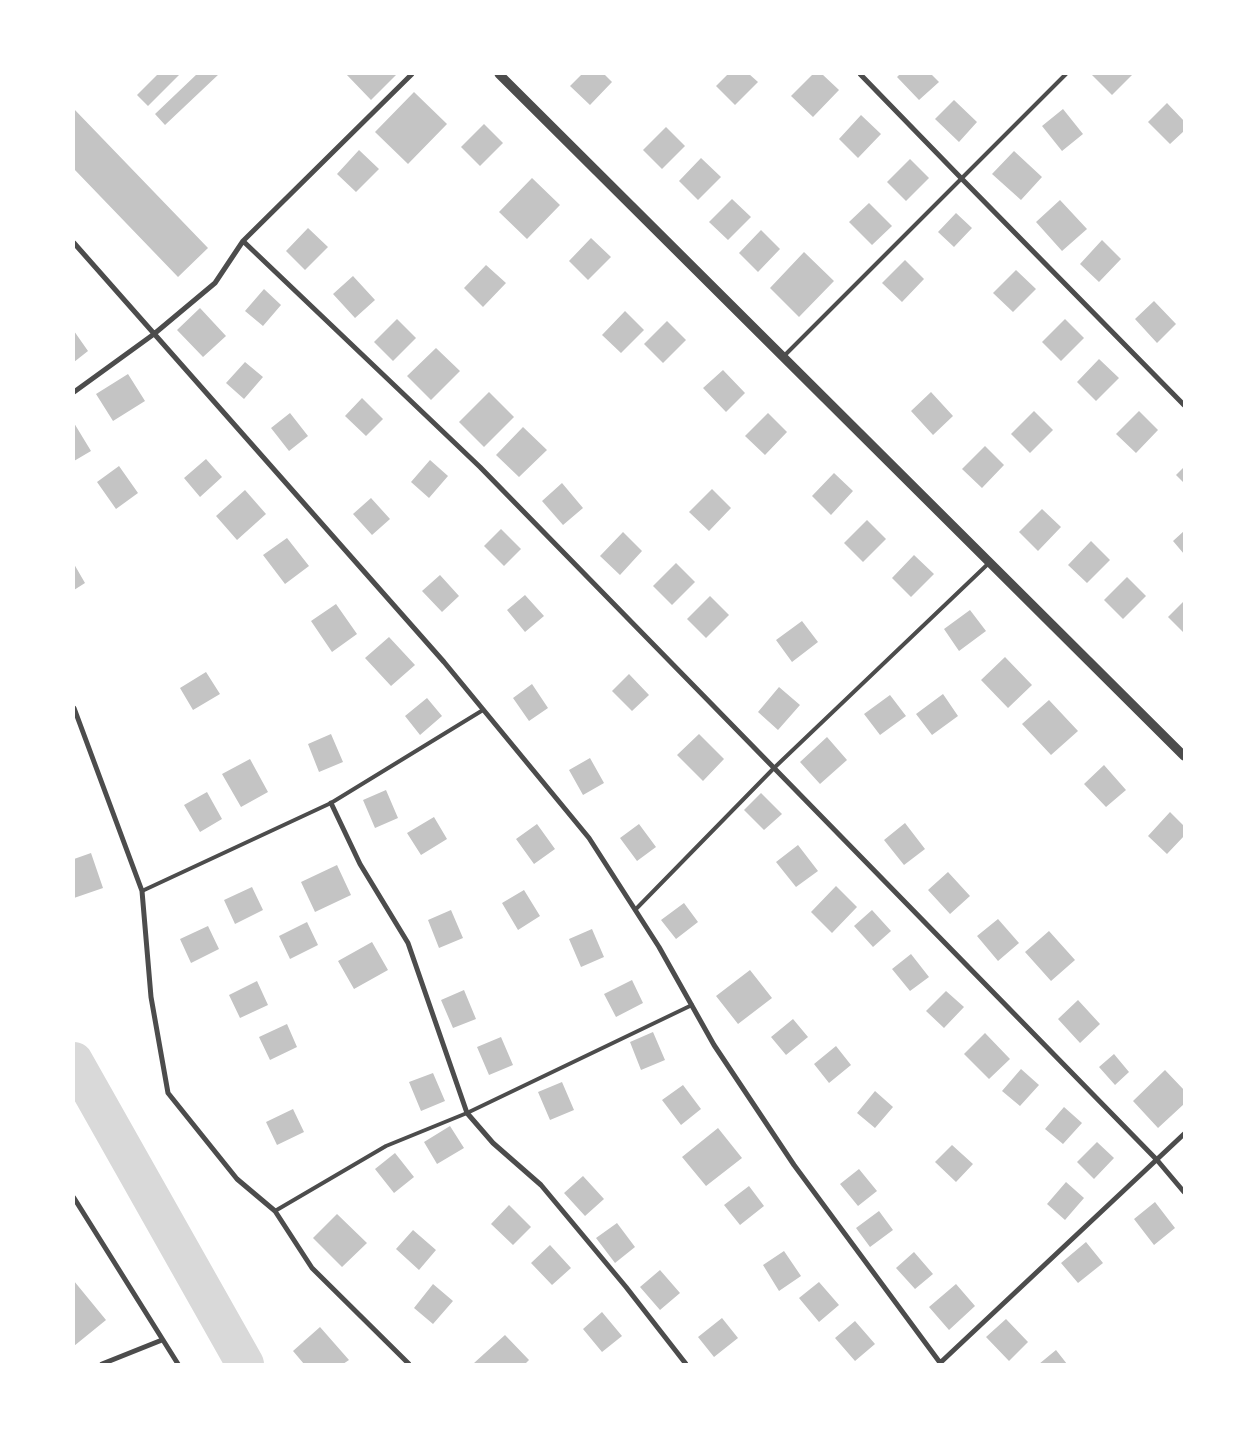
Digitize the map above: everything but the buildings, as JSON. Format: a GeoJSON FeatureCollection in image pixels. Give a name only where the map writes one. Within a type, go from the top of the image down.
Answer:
{"type":"FeatureCollection","features":[{"type":"Feature","properties":{"kind":"street"},"geometry":{"type":"LineString","coordinates":[[74,392],[154,334],[215,283],[243,241],[412,74]]}},
{"type":"Feature","properties":{"kind":"street"},"geometry":{"type":"LineString","coordinates":[[499,74],[1184,756]]}},
{"type":"Feature","properties":{"kind":"street"},"geometry":{"type":"LineString","coordinates":[[860,74],[1184,404]]}},
{"type":"Feature","properties":{"kind":"street"},"geometry":{"type":"LineString","coordinates":[[243,241],[480,467],[1157,1160],[1184,1192]]}},
{"type":"Feature","properties":{"kind":"street"},"geometry":{"type":"LineString","coordinates":[[74,243],[444,662],[589,838],[659,947],[714,1045],[794,1165],[940,1363],[1184,1134]]}},
{"type":"Feature","properties":{"kind":"street"},"geometry":{"type":"LineString","coordinates":[[74,708],[142,891],[151,997],[168,1094],[237,1179],[275,1211],[312,1268],[409,1364]]}},
{"type":"Feature","properties":{"kind":"street"},"geometry":{"type":"LineString","coordinates":[[331,803],[360,864],[408,943],[467,1113],[494,1143],[540,1185],[626,1287],[686,1364]]}},
{"type":"Feature","properties":{"kind":"street"},"geometry":{"type":"LineString","coordinates":[[74,1198],[178,1364]]}},
{"type":"Feature","properties":{"kind":"street"},"geometry":{"type":"LineString","coordinates":[[102,1364],[162,1340]]}},
{"type":"Feature","properties":{"kind":"lane"},"geometry":{"type":"LineString","coordinates":[[783,357],[1066,74]]}},
{"type":"Feature","properties":{"kind":"lane"},"geometry":{"type":"LineString","coordinates":[[636,909],[774,768],[990,562]]}},
{"type":"Feature","properties":{"kind":"lane"},"geometry":{"type":"LineString","coordinates":[[142,891],[331,803],[483,710]]}},
{"type":"Feature","properties":{"kind":"lane"},"geometry":{"type":"LineString","coordinates":[[275,1211],[386,1146],[467,1113],[692,1005]]}},
{"type":"Feature","properties":{"kind":"waterway"},"geometry":{"type":"LineString","coordinates":[[74,1061],[245,1364]]}}]}
